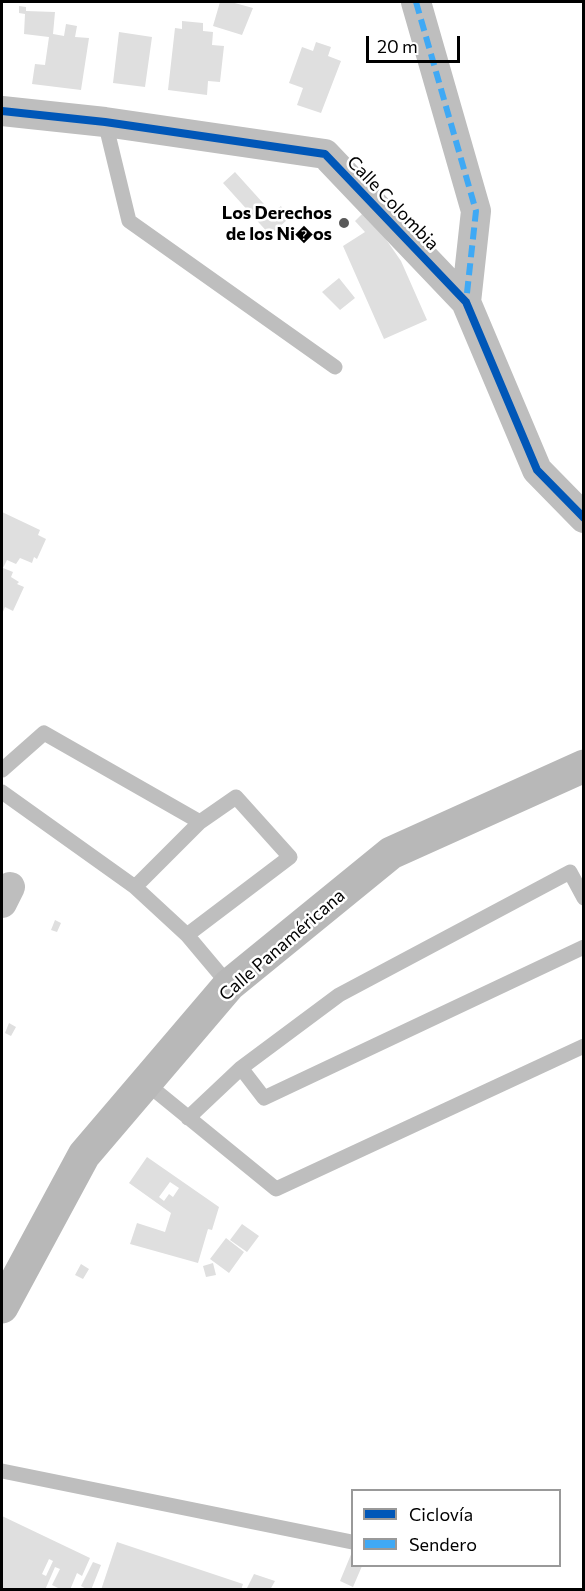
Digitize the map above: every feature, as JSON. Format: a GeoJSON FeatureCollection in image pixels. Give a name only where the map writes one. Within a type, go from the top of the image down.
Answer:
{"type":"FeatureCollection","features":[{"type":"Feature","properties":{"kind":"main road","name":"Calle Panaméricana"},"geometry":{"type":"LineString","coordinates":[[2,1307],[84,1155],[229,985],[391,853],[584,765]]}},
{"type":"Feature","properties":{"kind":"street"},"geometry":{"type":"LineString","coordinates":[[416,2],[476,211],[466,302]]}},
{"type":"Feature","properties":{"kind":"street","name":"Calle Colombia"},"geometry":{"type":"LineString","coordinates":[[2,111],[105,122],[325,154],[466,302],[537,470],[584,518]]}},
{"type":"Feature","properties":{"kind":"lane"},"geometry":{"type":"LineString","coordinates":[[105,122],[129,221],[335,367]]}},
{"type":"Feature","properties":{"kind":"lane"},"geometry":{"type":"LineString","coordinates":[[2,770],[44,733],[200,822]]}},
{"type":"Feature","properties":{"kind":"lane"},"geometry":{"type":"LineString","coordinates":[[2,792],[135,887],[187,936],[229,985]]}},
{"type":"Feature","properties":{"kind":"lane"},"geometry":{"type":"LineString","coordinates":[[135,887],[200,822],[236,796],[290,857],[187,936]]}},
{"type":"Feature","properties":{"kind":"lane"},"geometry":{"type":"LineString","coordinates":[[188,1118],[241,1068],[339,995],[570,872],[584,898]]}},
{"type":"Feature","properties":{"kind":"lane"},"geometry":{"type":"LineString","coordinates":[[241,1068],[264,1098],[584,947]]}},
{"type":"Feature","properties":{"kind":"lane"},"geometry":{"type":"LineString","coordinates":[[146,1083],[276,1189],[584,1046]]}},
{"type":"Feature","properties":{"kind":"lane"},"geometry":{"type":"LineString","coordinates":[[2,1472],[351,1542]]}},
{"type":"Feature","properties":{"kind":"building"},"geometry":{"type":"Polygon","coordinates":[[[220,2],[231,2],[253,8],[242,35],[213,26],[220,2]]]}},
{"type":"Feature","properties":{"kind":"building"},"geometry":{"type":"Polygon","coordinates":[[[19,6],[26,7],[26,11],[55,12],[53,34],[64,36],[66,24],[77,26],[75,37],[89,38],[81,90],[32,84],[35,64],[45,65],[49,37],[24,34],[25,14],[19,13],[19,6]]]}},
{"type":"Feature","properties":{"kind":"building"},"geometry":{"type":"Polygon","coordinates":[[[182,21],[203,23],[203,31],[213,32],[212,45],[224,46],[220,82],[208,81],[207,95],[168,90],[175,28],[182,29],[182,21]]]}},
{"type":"Feature","properties":{"kind":"building"},"geometry":{"type":"Polygon","coordinates":[[[119,32],[152,37],[145,87],[113,83],[119,32]]]}},
{"type":"Feature","properties":{"kind":"building"},"geometry":{"type":"Polygon","coordinates":[[[316,42],[331,47],[328,56],[341,61],[321,113],[297,105],[303,88],[289,83],[302,47],[313,51],[316,42]]]}},
{"type":"Feature","properties":{"kind":"building"},"geometry":{"type":"Polygon","coordinates":[[[235,172],[272,213],[281,206],[287,220],[270,235],[223,183],[235,172]]]}},
{"type":"Feature","properties":{"kind":"building"},"geometry":{"type":"Polygon","coordinates":[[[364,212],[401,261],[427,320],[384,339],[343,246],[365,232],[355,221],[364,212]]]}},
{"type":"Feature","properties":{"kind":"building"},"geometry":{"type":"Polygon","coordinates":[[[339,278],[355,298],[340,310],[322,292],[339,278]]]}},
{"type":"Feature","properties":{"kind":"building"},"geometry":{"type":"Polygon","coordinates":[[[2,512],[40,530],[38,535],[46,539],[37,559],[34,557],[32,563],[20,558],[16,564],[7,560],[3,568],[13,572],[11,577],[19,582],[17,584],[24,587],[13,611],[5,607],[2,614],[2,512]]]}},
{"type":"Feature","properties":{"kind":"building"},"geometry":{"type":"Polygon","coordinates":[[[55,920],[61,923],[57,932],[51,930],[55,920]]]}},
{"type":"Feature","properties":{"kind":"building"},"geometry":{"type":"Polygon","coordinates":[[[9,1023],[16,1027],[11,1036],[5,1033],[9,1023]]]}},
{"type":"Feature","properties":{"kind":"building"},"geometry":{"type":"Polygon","coordinates":[[[147,1157],[219,1207],[212,1230],[208,1229],[198,1263],[130,1244],[137,1223],[165,1232],[171,1213],[129,1183],[147,1157]],[[170,1182],[159,1197],[164,1201],[169,1194],[173,1197],[179,1188],[170,1182]]]}},
{"type":"Feature","properties":{"kind":"building"},"geometry":{"type":"Polygon","coordinates":[[[242,1224],[259,1236],[247,1252],[230,1240],[242,1224]]]}},
{"type":"Feature","properties":{"kind":"building"},"geometry":{"type":"Polygon","coordinates":[[[226,1238],[244,1252],[229,1273],[210,1259],[226,1238]]]}},
{"type":"Feature","properties":{"kind":"building"},"geometry":{"type":"Polygon","coordinates":[[[213,1263],[216,1275],[206,1277],[203,1266],[213,1263]]]}},
{"type":"Feature","properties":{"kind":"building"},"geometry":{"type":"Polygon","coordinates":[[[81,1264],[89,1269],[83,1279],[75,1275],[81,1264]]]}},
{"type":"Feature","properties":{"kind":"building"},"geometry":{"type":"Polygon","coordinates":[[[2,1516],[90,1558],[82,1576],[77,1573],[70,1590],[62,1590],[52,1585],[60,1569],[55,1567],[45,1590],[2,1590],[2,1516]],[[49,1559],[42,1574],[46,1576],[53,1561],[49,1559]]]}},
{"type":"Feature","properties":{"kind":"building"},"geometry":{"type":"Polygon","coordinates":[[[117,1542],[243,1584],[241,1590],[101,1590],[117,1542]]]}},
{"type":"Feature","properties":{"kind":"building"},"geometry":{"type":"Polygon","coordinates":[[[351,1554],[351,1567],[362,1567],[353,1587],[340,1581],[351,1554]]]}},
{"type":"Feature","properties":{"kind":"building"},"geometry":{"type":"Polygon","coordinates":[[[93,1562],[101,1565],[91,1590],[88,1590],[81,1586],[93,1562]]]}},
{"type":"Feature","properties":{"kind":"building"},"geometry":{"type":"Polygon","coordinates":[[[254,1574],[275,1581],[270,1590],[246,1590],[254,1574]]]}},
{"type":"Feature","properties":{"kind":"marked path"},"geometry":{"type":"LineString","coordinates":[[416,2],[476,211],[466,302]]}},
{"type":"Feature","properties":{"kind":"cycle path"},"geometry":{"type":"LineString","coordinates":[[2,111],[105,122],[325,154],[466,302],[537,470],[584,518]]}},
{"type":"Feature","properties":{"kind":"place","name":"Los Derechos de los Ni�os"},"geometry":{"type":"Point","coordinates":[344,223]}}]}
